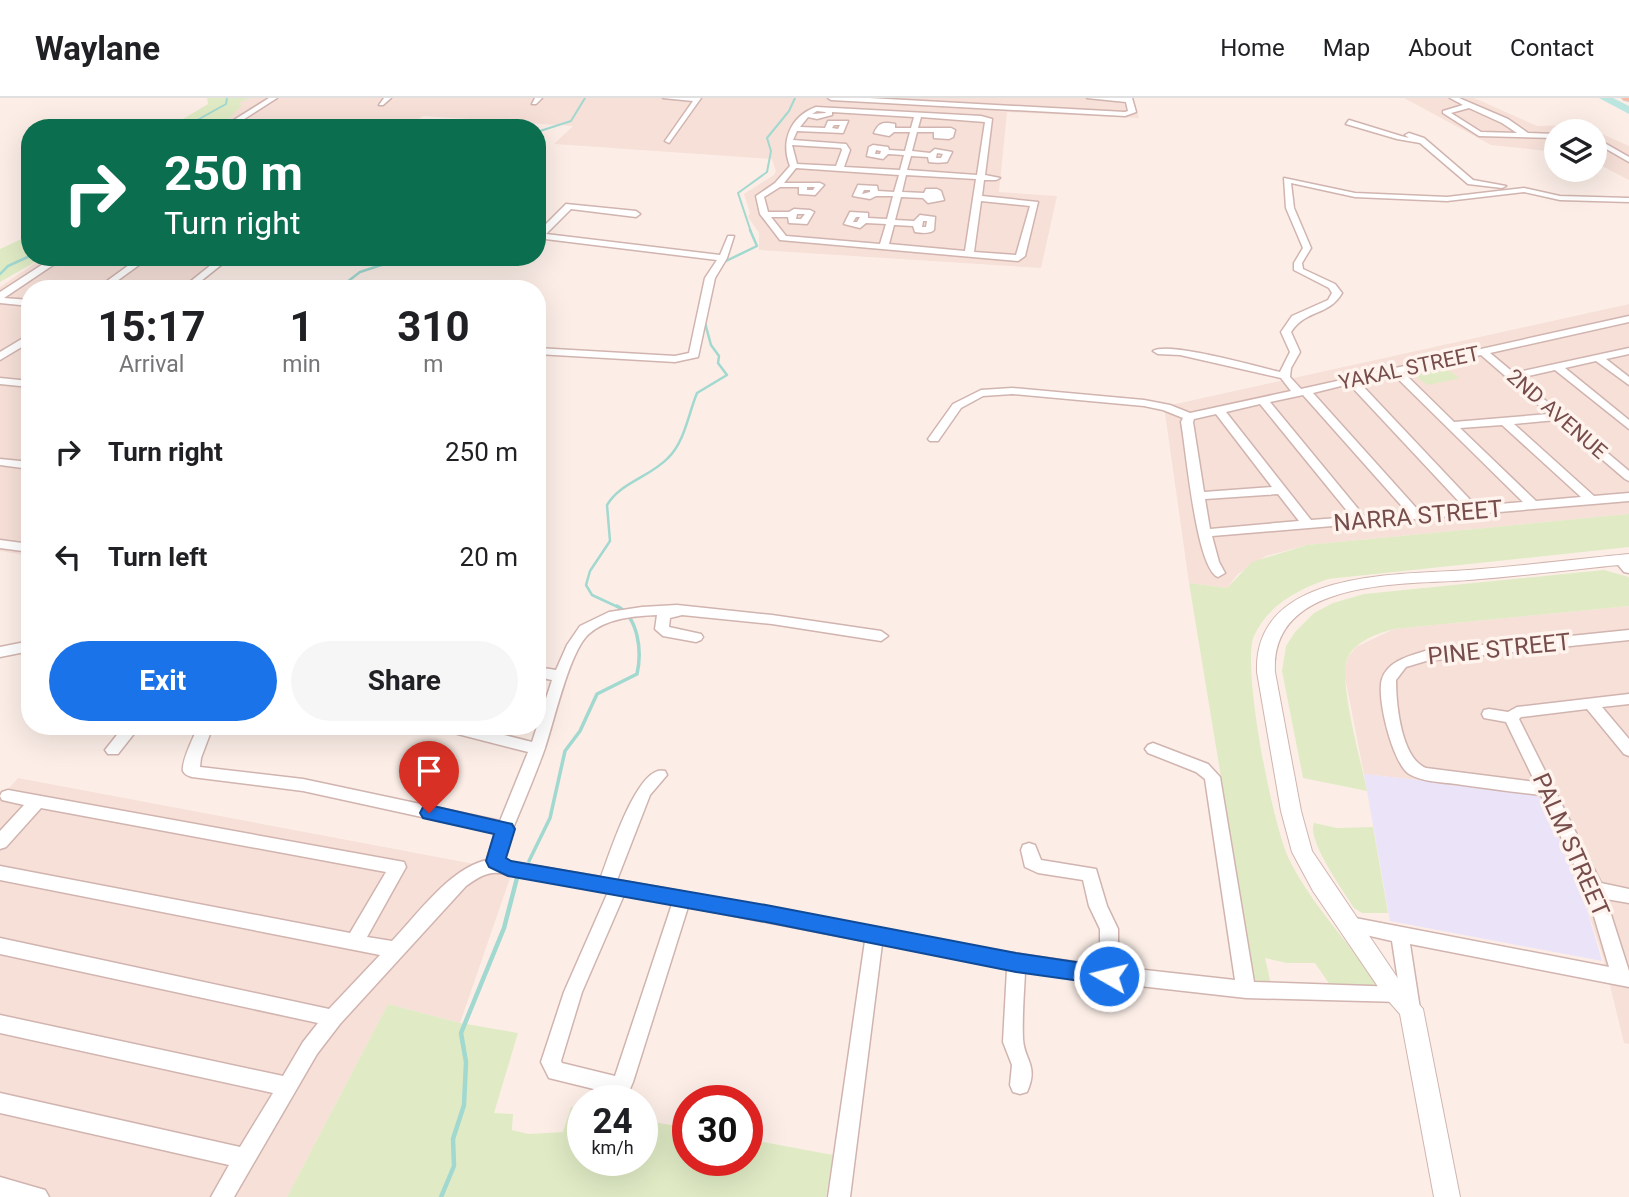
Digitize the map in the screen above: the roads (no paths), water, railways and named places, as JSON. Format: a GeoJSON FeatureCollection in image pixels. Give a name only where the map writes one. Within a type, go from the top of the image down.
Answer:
{"type":"FeatureCollection","features":[{"type":"Feature","properties":{"kind":"street"},"geometry":{"type":"LineString","coordinates":[[239,119],[274,98]]}},
{"type":"Feature","properties":{"kind":"street"},"geometry":{"type":"LineString","coordinates":[[381,104],[388,98]]}},
{"type":"Feature","properties":{"kind":"street"},"geometry":{"type":"LineString","coordinates":[[666,98],[697,99]]}},
{"type":"Feature","properties":{"kind":"street"},"geometry":{"type":"LineString","coordinates":[[831,98],[1125,114],[1132,112],[1129,99],[1090,98]]}},
{"type":"Feature","properties":{"kind":"street"},"geometry":{"type":"LineString","coordinates":[[1453,98],[1527,136]]}},
{"type":"Feature","properties":{"kind":"street"},"geometry":{"type":"LineString","coordinates":[[669,141],[697,99]]}},
{"type":"Feature","properties":{"kind":"street"},"geometry":{"type":"LineString","coordinates":[[1471,105],[1445,112],[1474,133],[1544,136]]}},
{"type":"Feature","properties":{"kind":"street"},"geometry":{"type":"LineString","coordinates":[[981,118],[985,106]]}},
{"type":"Feature","properties":{"kind":"street"},"geometry":{"type":"LineString","coordinates":[[794,166],[788,153],[788,142],[793,129],[809,107],[825,116],[830,113],[827,110],[981,118],[989,121],[969,254]]}},
{"type":"Feature","properties":{"kind":"street"},"geometry":{"type":"LineString","coordinates":[[884,247],[918,114]]}},
{"type":"Feature","properties":{"kind":"street"},"geometry":{"type":"LineString","coordinates":[[1349,122],[1372,126],[1394,138],[1422,141]]}},
{"type":"Feature","properties":{"kind":"street"},"geometry":{"type":"LineString","coordinates":[[793,129],[828,131]]}},
{"type":"Feature","properties":{"kind":"street"},"geometry":{"type":"LineString","coordinates":[[891,130],[937,133]]}},
{"type":"Feature","properties":{"kind":"street"},"geometry":{"type":"LineString","coordinates":[[1409,135],[1422,141],[1465,173],[1476,195]]}},
{"type":"Feature","properties":{"kind":"street"},"geometry":{"type":"LineString","coordinates":[[788,142],[844,146],[846,150],[839,169]]}},
{"type":"Feature","properties":{"kind":"street"},"geometry":{"type":"LineString","coordinates":[[1607,147],[1629,160]]}},
{"type":"Feature","properties":{"kind":"street"},"geometry":{"type":"LineString","coordinates":[[885,152],[932,155]]}},
{"type":"Feature","properties":{"kind":"street"},"geometry":{"type":"LineString","coordinates":[[794,166],[996,178]]}},
{"type":"Feature","properties":{"kind":"street"},"geometry":{"type":"LineString","coordinates":[[794,166],[778,186],[760,196],[764,214],[781,241],[1018,258],[1022,254],[1035,204],[977,198]]}},
{"type":"Feature","properties":{"kind":"street"},"geometry":{"type":"LineString","coordinates":[[1285,376],[1295,352],[1286,335],[1291,321],[1332,302],[1337,293],[1332,286],[1299,270],[1298,263],[1307,248],[1290,208],[1287,180],[1343,194],[1424,199],[1527,191]]}},
{"type":"Feature","properties":{"kind":"street"},"geometry":{"type":"LineString","coordinates":[[1471,182],[1560,198],[1598,197],[1629,200]]}},
{"type":"Feature","properties":{"kind":"street"},"geometry":{"type":"LineString","coordinates":[[778,186],[803,188]]}},
{"type":"Feature","properties":{"kind":"street"},"geometry":{"type":"LineString","coordinates":[[874,192],[927,195]]}},
{"type":"Feature","properties":{"kind":"street"},"geometry":{"type":"LineString","coordinates":[[1598,197],[1629,192]]}},
{"type":"Feature","properties":{"kind":"street"},"geometry":{"type":"LineString","coordinates":[[546,228],[569,206],[635,214]]}},
{"type":"Feature","properties":{"kind":"street"},"geometry":{"type":"LineString","coordinates":[[764,214],[792,215]]}},
{"type":"Feature","properties":{"kind":"street"},"geometry":{"type":"LineString","coordinates":[[863,220],[917,224]]}},
{"type":"Feature","properties":{"kind":"street"},"geometry":{"type":"LineString","coordinates":[[546,237],[723,258]]}},
{"type":"Feature","properties":{"kind":"street"},"geometry":{"type":"LineString","coordinates":[[546,352],[675,359],[694,355],[710,278],[731,239]]}},
{"type":"Feature","properties":{"kind":"street"},"geometry":{"type":"LineString","coordinates":[[27,280],[48,266]]}},
{"type":"Feature","properties":{"kind":"street"},"geometry":{"type":"LineString","coordinates":[[113,280],[133,266]]}},
{"type":"Feature","properties":{"kind":"street"},"geometry":{"type":"LineString","coordinates":[[197,280],[215,266]]}},
{"type":"Feature","properties":{"kind":"street"},"geometry":{"type":"LineString","coordinates":[[0,298],[21,284]]}},
{"type":"Feature","properties":{"kind":"street"},"geometry":{"type":"LineString","coordinates":[[0,298],[21,302]]}},
{"type":"Feature","properties":{"kind":"street","name":"YAKAL STREET"},"geometry":{"type":"LineString","coordinates":[[1189,417],[1629,320]]}},
{"type":"Feature","properties":{"kind":"street"},"geometry":{"type":"LineString","coordinates":[[0,357],[21,343]]}},
{"type":"Feature","properties":{"kind":"street"},"geometry":{"type":"LineString","coordinates":[[1158,351],[1180,352],[1285,376],[1417,516]]}},
{"type":"Feature","properties":{"kind":"street"},"geometry":{"type":"LineString","coordinates":[[1513,376],[1629,351]]}},
{"type":"Feature","properties":{"kind":"street","name":"2ND AVENUE"},"geometry":{"type":"LineString","coordinates":[[1483,352],[1629,477]]}},
{"type":"Feature","properties":{"kind":"street"},"geometry":{"type":"LineString","coordinates":[[1598,358],[1629,382]]}},
{"type":"Feature","properties":{"kind":"street"},"geometry":{"type":"LineString","coordinates":[[1556,366],[1629,426]]}},
{"type":"Feature","properties":{"kind":"street"},"geometry":{"type":"LineString","coordinates":[[1396,371],[1534,505]]}},
{"type":"Feature","properties":{"kind":"street"},"geometry":{"type":"LineString","coordinates":[[0,381],[21,383]]}},
{"type":"Feature","properties":{"kind":"street"},"geometry":{"type":"LineString","coordinates":[[1352,381],[1474,510]]}},
{"type":"Feature","properties":{"kind":"street"},"geometry":{"type":"LineString","coordinates":[[934,439],[963,401],[993,391],[1155,405],[1189,417],[1187,422],[1206,533],[1212,562],[1218,573]]}},
{"type":"Feature","properties":{"kind":"street"},"geometry":{"type":"LineString","coordinates":[[1262,400],[1362,521]]}},
{"type":"Feature","properties":{"kind":"street"},"geometry":{"type":"LineString","coordinates":[[1219,411],[1308,525]]}},
{"type":"Feature","properties":{"kind":"street"},"geometry":{"type":"LineString","coordinates":[[1454,425],[1559,417]]}},
{"type":"Feature","properties":{"kind":"street"},"geometry":{"type":"LineString","coordinates":[[1506,422],[1591,501]]}},
{"type":"Feature","properties":{"kind":"street"},"geometry":{"type":"LineString","coordinates":[[0,462],[21,465]]}},
{"type":"Feature","properties":{"kind":"street"},"geometry":{"type":"LineString","coordinates":[[1200,496],[1282,490]]}},
{"type":"Feature","properties":{"kind":"street","name":"NARRA STREET"},"geometry":{"type":"LineString","coordinates":[[1206,533],[1629,498]]}},
{"type":"Feature","properties":{"kind":"street"},"geometry":{"type":"LineString","coordinates":[[0,544],[21,547]]}},
{"type":"Feature","properties":{"kind":"street"},"geometry":{"type":"LineString","coordinates":[[1404,1002],[1306,860],[1291,811],[1265,662],[1278,625],[1306,601],[1351,587],[1626,563]]}},
{"type":"Feature","properties":{"kind":"street"},"geometry":{"type":"LineString","coordinates":[[678,608],[663,616],[662,629],[668,634],[696,637]]}},
{"type":"Feature","properties":{"kind":"street"},"geometry":{"type":"LineString","coordinates":[[546,720],[560,676],[582,631],[597,620],[642,609],[678,608],[881,636]]}},
{"type":"Feature","properties":{"kind":"street"},"geometry":{"type":"LineString","coordinates":[[1624,635],[1629,648]]}},
{"type":"Feature","properties":{"kind":"street","name":"PINE STREET"},"geometry":{"type":"LineString","coordinates":[[1546,790],[1426,774],[1413,769],[1406,761],[1390,699],[1390,678],[1401,664],[1435,654],[1624,635]]}},
{"type":"Feature","properties":{"kind":"street"},"geometry":{"type":"LineString","coordinates":[[0,652],[21,648]]}},
{"type":"Feature","properties":{"kind":"street"},"geometry":{"type":"LineString","coordinates":[[546,674],[560,676]]}},
{"type":"Feature","properties":{"kind":"street"},"geometry":{"type":"LineString","coordinates":[[1489,714],[1511,718],[1517,712],[1629,699]]}},
{"type":"Feature","properties":{"kind":"street"},"geometry":{"type":"LineString","coordinates":[[1590,703],[1629,750]]}},
{"type":"Feature","properties":{"kind":"street","name":"PALM STREET"},"geometry":{"type":"LineString","coordinates":[[1511,718],[1595,890],[1620,977]]}},
{"type":"Feature","properties":{"kind":"street"},"geometry":{"type":"LineString","coordinates":[[113,750],[126,735]]}},
{"type":"Feature","properties":{"kind":"street"},"geometry":{"type":"LineString","coordinates":[[202,735],[191,770],[198,773],[303,785],[505,829]]}},
{"type":"Feature","properties":{"kind":"street"},"geometry":{"type":"LineString","coordinates":[[482,735],[537,749]]}},
{"type":"Feature","properties":{"kind":"street"},"geometry":{"type":"LineString","coordinates":[[499,864],[495,856],[541,735]]}},
{"type":"Feature","properties":{"kind":"street"},"geometry":{"type":"LineString","coordinates":[[1153,748],[1202,768],[1212,777],[1246,990]]}},
{"type":"Feature","properties":{"kind":"street"},"geometry":{"type":"LineString","coordinates":[[659,775],[643,792],[612,887],[573,992],[551,1062],[556,1071],[618,1086],[623,1082],[682,899]]}},
{"type":"Feature","properties":{"kind":"street"},"geometry":{"type":"LineString","coordinates":[[8,796],[398,867],[354,942]]}},
{"type":"Feature","properties":{"kind":"street"},"geometry":{"type":"LineString","coordinates":[[0,842],[37,802]]}},
{"type":"Feature","properties":{"kind":"street"},"geometry":{"type":"LineString","coordinates":[[1029,850],[1031,862],[1038,866],[1090,874],[1098,906],[1110,929],[1109,976]]}},
{"type":"Feature","properties":{"kind":"street"},"geometry":{"type":"LineString","coordinates":[[222,1197],[286,1086],[334,1018],[460,881],[477,869],[499,864],[1016,962],[1109,976],[1404,1002]]}},
{"type":"Feature","properties":{"kind":"street"},"geometry":{"type":"LineString","coordinates":[[0,873],[396,950]]}},
{"type":"Feature","properties":{"kind":"street"},"geometry":{"type":"LineString","coordinates":[[1595,890],[1629,896]]}},
{"type":"Feature","properties":{"kind":"street"},"geometry":{"type":"LineString","coordinates":[[1350,925],[1620,977]]}},
{"type":"Feature","properties":{"kind":"street"},"geometry":{"type":"LineString","coordinates":[[839,1197],[869,963],[875,935]]}},
{"type":"Feature","properties":{"kind":"street"},"geometry":{"type":"LineString","coordinates":[[1401,935],[1404,1002],[1447,1197]]}},
{"type":"Feature","properties":{"kind":"street"},"geometry":{"type":"LineString","coordinates":[[0,946],[334,1018]]}},
{"type":"Feature","properties":{"kind":"street"},"geometry":{"type":"LineString","coordinates":[[1016,962],[1013,1042],[1022,1065],[1020,1085]]}},
{"type":"Feature","properties":{"kind":"street"},"geometry":{"type":"LineString","coordinates":[[0,1024],[286,1086]]}},
{"type":"Feature","properties":{"kind":"street"},"geometry":{"type":"LineString","coordinates":[[0,1103],[244,1158]]}},
{"type":"Feature","properties":{"kind":"street"},"geometry":{"type":"LineString","coordinates":[[0,1188],[38,1197]]}},
{"type":"Feature","properties":{"kind":"waterway"},"geometry":{"type":"LineString","coordinates":[[199,119],[226,104],[227,98]]}},
{"type":"Feature","properties":{"kind":"waterway"},"geometry":{"type":"LineString","coordinates":[[546,129],[571,121],[585,98]]}},
{"type":"Feature","properties":{"kind":"waterway"},"geometry":{"type":"LineString","coordinates":[[751,232],[738,193],[767,172],[771,151],[767,138],[789,111],[795,98]]}},
{"type":"Feature","properties":{"kind":"waterway"},"geometry":{"type":"LineString","coordinates":[[1605,98],[1629,111]]}},
{"type":"Feature","properties":{"kind":"waterway"},"geometry":{"type":"LineString","coordinates":[[724,262],[757,246],[750,230]]}},
{"type":"Feature","properties":{"kind":"waterway"},"geometry":{"type":"LineString","coordinates":[[0,274],[8,266],[21,260]]}},
{"type":"Feature","properties":{"kind":"waterway"},"geometry":{"type":"LineString","coordinates":[[350,280],[360,272],[378,266]]}},
{"type":"Feature","properties":{"kind":"waterway"},"geometry":{"type":"LineString","coordinates":[[619,608],[592,595],[586,585],[590,571],[610,541],[607,505],[620,491],[668,458],[682,436],[697,393],[727,375],[718,363],[719,356],[711,345],[705,323]]}},
{"type":"Feature","properties":{"kind":"waterway"},"geometry":{"type":"LineString","coordinates":[[529,861],[550,818],[565,751],[580,731],[597,694],[637,674],[637,636],[630,619],[619,608]]}},
{"type":"Feature","properties":{"kind":"waterway"},"geometry":{"type":"LineString","coordinates":[[441,1197],[454,1166],[453,1139],[464,1105],[466,1062],[461,1033],[504,928],[517,878]]}}]}
